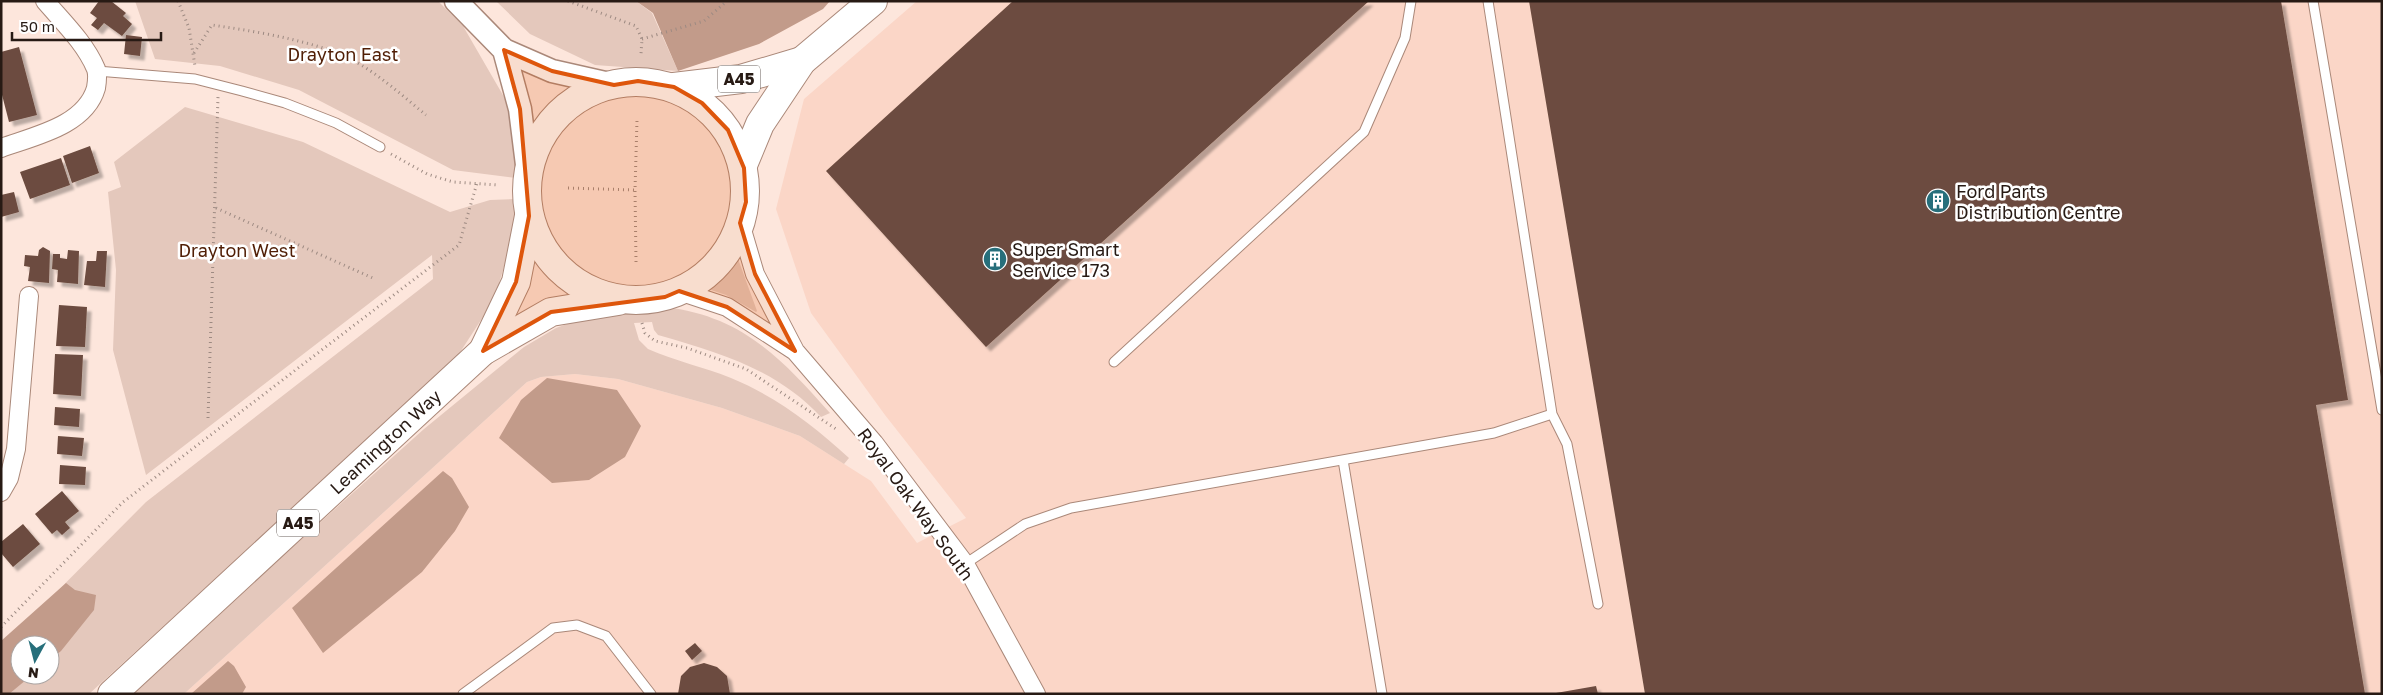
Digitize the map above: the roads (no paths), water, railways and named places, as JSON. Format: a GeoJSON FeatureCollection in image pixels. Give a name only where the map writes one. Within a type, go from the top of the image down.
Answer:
{"type":"FeatureCollection","features":[{"type":"Feature","properties":{"kind":"highway","name":"A45"},"geometry":{"type":"LineString","coordinates":[[743,165],[760,124],[802,60],[874,1]]}},
{"type":"Feature","properties":{"kind":"highway","name":"A45"},"geometry":{"type":"LineString","coordinates":[[674,87],[741,79],[802,60]]}},
{"type":"Feature","properties":{"kind":"highway"},"geometry":{"type":"LineString","coordinates":[[638,81],[674,87],[702,103],[728,130],[743,165],[746,202],[738,233],[722,260],[698,282],[665,297],[624,300],[592,292],[560,270],[538,242],[530,216],[528,173],[534,148],[554,118],[573,100],[598,87],[614,85],[638,81]]}},
{"type":"Feature","properties":{"kind":"highway","name":"Leamington Way"},"geometry":{"type":"LineString","coordinates":[[483,352],[516,282],[530,216]]}},
{"type":"Feature","properties":{"kind":"highway","name":"Leamington Way"},"geometry":{"type":"LineString","coordinates":[[112,694],[483,352],[551,312],[624,300]]}},
{"type":"Feature","properties":{"kind":"street"},"geometry":{"type":"LineString","coordinates":[[1,148],[63,124],[80,112],[90,100],[98,82],[97,71],[75,37],[45,1]]}},
{"type":"Feature","properties":{"kind":"street"},"geometry":{"type":"LineString","coordinates":[[456,1],[504,50],[552,71],[614,85]]}},
{"type":"Feature","properties":{"kind":"street"},"geometry":{"type":"LineString","coordinates":[[504,50],[520,109],[528,173]]}},
{"type":"Feature","properties":{"kind":"street","name":"Royal Oak Way South"},"geometry":{"type":"LineString","coordinates":[[740,223],[756,274],[795,351],[874,443],[965,564],[1036,693]]}},
{"type":"Feature","properties":{"kind":"street","name":"Royal Oak Way South"},"geometry":{"type":"LineString","coordinates":[[679,291],[727,307],[795,351]]}},
{"type":"Feature","properties":{"kind":"street"},"geometry":{"type":"LineString","coordinates":[[1,492],[9,478],[16,449],[30,296]]}},
{"type":"Feature","properties":{"kind":"lane"},"geometry":{"type":"LineString","coordinates":[[1114,362],[1364,132],[1405,38],[1411,1]]}},
{"type":"Feature","properties":{"kind":"lane"},"geometry":{"type":"LineString","coordinates":[[1488,1],[1552,414],[1567,444],[1598,604]]}},
{"type":"Feature","properties":{"kind":"lane"},"geometry":{"type":"LineString","coordinates":[[2313,1],[2382,410]]}},
{"type":"Feature","properties":{"kind":"lane"},"geometry":{"type":"LineString","coordinates":[[97,71],[195,79],[285,103],[336,123],[380,148]]}},
{"type":"Feature","properties":{"kind":"lane"},"geometry":{"type":"LineString","coordinates":[[965,564],[1025,524],[1071,508],[1494,433],[1552,414]]}},
{"type":"Feature","properties":{"kind":"lane"},"geometry":{"type":"LineString","coordinates":[[1343,460],[1382,694]]}},
{"type":"Feature","properties":{"kind":"lane"},"geometry":{"type":"LineString","coordinates":[[463,694],[553,628],[576,625],[606,636],[651,694]]}},
{"type":"Feature","properties":{"kind":"place","name":"Ford Parts Distribution Centre"},"geometry":{"type":"Point","coordinates":[1938,201]}},
{"type":"Feature","properties":{"kind":"place","name":"Super Smart Service 173"},"geometry":{"type":"Point","coordinates":[995,259]}},
{"type":"Feature","properties":{"kind":"park label","name":"Drayton East"},"geometry":{"type":"Point","coordinates":[343,54]}},
{"type":"Feature","properties":{"kind":"park label","name":"Drayton West"},"geometry":{"type":"Point","coordinates":[237,250]}}]}
